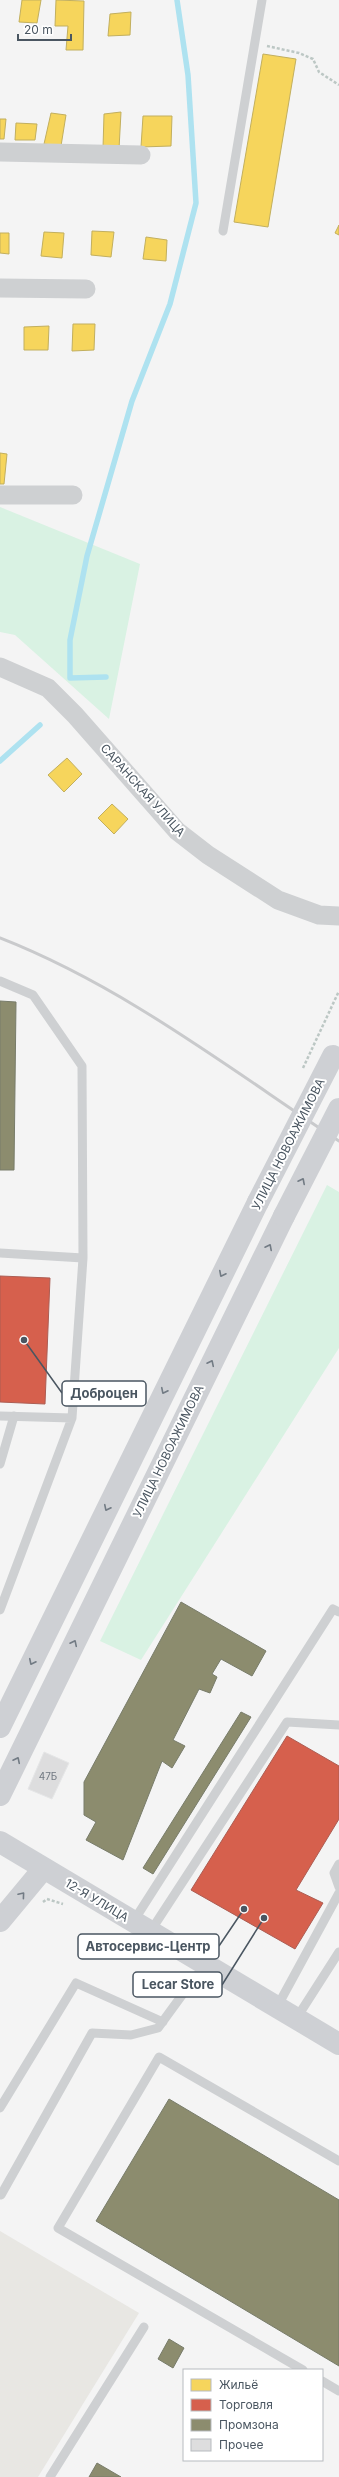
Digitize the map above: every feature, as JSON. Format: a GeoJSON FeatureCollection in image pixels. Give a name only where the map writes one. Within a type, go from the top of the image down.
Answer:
{"type":"FeatureCollection","features":[{"type":"Feature","properties":{"kind":"main road","name":"УЛИЦА НОВОАЖИМОВА"},"geometry":{"type":"LineString","coordinates":[[0,1727],[258,1202],[336,1049]]}},
{"type":"Feature","properties":{"kind":"main road","name":"УЛИЦА НОВОАЖИМОВА"},"geometry":{"type":"LineString","coordinates":[[0,1795],[284,1216],[339,1109]]}},
{"type":"Feature","properties":{"kind":"main road","name":"12-Я УЛИЦА"},"geometry":{"type":"LineString","coordinates":[[0,1842],[339,2044]]}},
{"type":"Feature","properties":{"kind":"main road"},"geometry":{"type":"LineString","coordinates":[[0,1921],[44,1868]]}},
{"type":"Feature","properties":{"kind":"street"},"geometry":{"type":"LineString","coordinates":[[0,152],[141,154]]}},
{"type":"Feature","properties":{"kind":"street"},"geometry":{"type":"LineString","coordinates":[[0,288],[86,289]]}},
{"type":"Feature","properties":{"kind":"street"},"geometry":{"type":"LineString","coordinates":[[0,495],[73,495]]}},
{"type":"Feature","properties":{"kind":"street","name":"САРАНСКАЯ УЛИЦА"},"geometry":{"type":"LineString","coordinates":[[0,666],[48,688],[75,715],[177,830],[208,855],[278,900],[319,915],[339,916]]}},
{"type":"Feature","properties":{"kind":"lane"},"geometry":{"type":"LineString","coordinates":[[223,231],[262,0]]}},
{"type":"Feature","properties":{"kind":"lane"},"geometry":{"type":"LineString","coordinates":[[0,981],[33,995],[82,1066],[83,1258],[72,1418],[0,1610]]}},
{"type":"Feature","properties":{"kind":"lane"},"geometry":{"type":"LineString","coordinates":[[0,1253],[83,1258]]}},
{"type":"Feature","properties":{"kind":"lane"},"geometry":{"type":"LineString","coordinates":[[0,1416],[72,1418]]}},
{"type":"Feature","properties":{"kind":"lane"},"geometry":{"type":"LineString","coordinates":[[0,1464],[14,1416]]}},
{"type":"Feature","properties":{"kind":"lane"},"geometry":{"type":"LineString","coordinates":[[142,1927],[333,1610],[339,1612]]}},
{"type":"Feature","properties":{"kind":"lane"},"geometry":{"type":"LineString","coordinates":[[142,1927],[287,1722],[339,1725]]}},
{"type":"Feature","properties":{"kind":"lane"},"geometry":{"type":"LineString","coordinates":[[339,1864],[334,1873],[339,1888]]}},
{"type":"Feature","properties":{"kind":"lane"},"geometry":{"type":"LineString","coordinates":[[277,2007],[339,1894]]}},
{"type":"Feature","properties":{"kind":"lane"},"geometry":{"type":"LineString","coordinates":[[296,2019],[339,1952]]}},
{"type":"Feature","properties":{"kind":"lane"},"geometry":{"type":"LineString","coordinates":[[1,2195],[92,2034],[131,2034],[158,2028],[196,1976],[208,1966]]}},
{"type":"Feature","properties":{"kind":"lane"},"geometry":{"type":"LineString","coordinates":[[0,2108],[76,1983],[163,2022]]}},
{"type":"Feature","properties":{"kind":"lane"},"geometry":{"type":"LineString","coordinates":[[301,2369],[58,2228],[159,2057],[339,2161]]}},
{"type":"Feature","properties":{"kind":"lane"},"geometry":{"type":"LineString","coordinates":[[50,2477],[144,2327]]}},
{"type":"Feature","properties":{"kind":"lane"},"geometry":{"type":"LineString","coordinates":[[323,2382],[339,2391]]}},
{"type":"Feature","properties":{"kind":"path"},"geometry":{"type":"LineString","coordinates":[[262,45],[299,53],[313,59],[319,72],[339,85]]}},
{"type":"Feature","properties":{"kind":"shaded area"},"geometry":{"type":"Polygon","coordinates":[[[0,2231],[139,2313],[38,2477],[0,2477],[0,2231]]]}},
{"type":"Feature","properties":{"kind":"green space"},"geometry":{"type":"Polygon","coordinates":[[[0,507],[140,564],[109,719],[15,635],[0,632],[0,507]]]}},
{"type":"Feature","properties":{"kind":"green space"},"geometry":{"type":"Polygon","coordinates":[[[327,1185],[339,1192],[339,1348],[141,1660],[100,1641],[327,1185]]]}},
{"type":"Feature","properties":{"kind":"building: Жильё"},"geometry":{"type":"Polygon","coordinates":[[[22,0],[41,0],[37,23],[19,22],[22,0]]]}},
{"type":"Feature","properties":{"kind":"building: Жильё"},"geometry":{"type":"Polygon","coordinates":[[[56,0],[84,1],[83,50],[66,50],[68,26],[55,26],[56,0]]]}},
{"type":"Feature","properties":{"kind":"building: Жильё"},"geometry":{"type":"Polygon","coordinates":[[[131,12],[130,35],[108,36],[110,14],[131,12]]]}},
{"type":"Feature","properties":{"kind":"building: Жильё"},"geometry":{"type":"Polygon","coordinates":[[[263,54],[296,59],[268,227],[234,222],[263,54]]]}},
{"type":"Feature","properties":{"kind":"building: Жильё"},"geometry":{"type":"Polygon","coordinates":[[[121,112],[119,149],[103,148],[104,114],[121,112]]]}},
{"type":"Feature","properties":{"kind":"building: Жильё"},"geometry":{"type":"Polygon","coordinates":[[[51,113],[66,115],[61,146],[44,144],[51,113]]]}},
{"type":"Feature","properties":{"kind":"building: Жильё"},"geometry":{"type":"Polygon","coordinates":[[[143,116],[172,116],[171,146],[141,147],[143,116]]]}},
{"type":"Feature","properties":{"kind":"building: Жильё"},"geometry":{"type":"Polygon","coordinates":[[[0,119],[6,119],[4,139],[0,139],[0,119]]]}},
{"type":"Feature","properties":{"kind":"building: Жильё"},"geometry":{"type":"Polygon","coordinates":[[[16,123],[37,124],[35,140],[15,140],[16,123]]]}},
{"type":"Feature","properties":{"kind":"building: Жильё"},"geometry":{"type":"Polygon","coordinates":[[[339,225],[339,235],[335,233],[339,225]]]}},
{"type":"Feature","properties":{"kind":"building: Жильё"},"geometry":{"type":"Polygon","coordinates":[[[92,231],[114,232],[111,257],[91,255],[92,231]]]}},
{"type":"Feature","properties":{"kind":"building: Жильё"},"geometry":{"type":"Polygon","coordinates":[[[44,232],[64,233],[62,258],[41,256],[44,232]]]}},
{"type":"Feature","properties":{"kind":"building: Жильё"},"geometry":{"type":"Polygon","coordinates":[[[0,233],[9,233],[9,254],[0,253],[0,233]]]}},
{"type":"Feature","properties":{"kind":"building: Жильё"},"geometry":{"type":"Polygon","coordinates":[[[146,237],[167,240],[166,261],[143,259],[146,237]]]}},
{"type":"Feature","properties":{"kind":"building: Жильё"},"geometry":{"type":"Polygon","coordinates":[[[73,324],[95,324],[94,350],[72,351],[73,324]]]}},
{"type":"Feature","properties":{"kind":"building: Жильё"},"geometry":{"type":"Polygon","coordinates":[[[49,326],[48,350],[24,350],[24,327],[49,326]]]}},
{"type":"Feature","properties":{"kind":"building: Жильё"},"geometry":{"type":"Polygon","coordinates":[[[0,453],[7,454],[4,484],[0,484],[0,453]]]}},
{"type":"Feature","properties":{"kind":"building: Жильё"},"geometry":{"type":"Polygon","coordinates":[[[67,758],[82,774],[64,792],[48,775],[67,758]]]}},
{"type":"Feature","properties":{"kind":"building: Жильё"},"geometry":{"type":"Polygon","coordinates":[[[112,804],[128,819],[114,834],[98,818],[112,804]]]}},
{"type":"Feature","properties":{"kind":"building: Торговля"},"geometry":{"type":"Polygon","coordinates":[[[0,1276],[50,1278],[45,1404],[0,1402],[0,1276]]]}},
{"type":"Feature","properties":{"kind":"building: Торговля"},"geometry":{"type":"Polygon","coordinates":[[[287,1736],[339,1766],[339,1819],[296,1890],[323,1903],[295,1949],[191,1890],[287,1736]]]}},
{"type":"Feature","properties":{"kind":"building: Промзона"},"geometry":{"type":"Polygon","coordinates":[[[0,1001],[16,1002],[14,1170],[0,1170],[0,1001]]]}},
{"type":"Feature","properties":{"kind":"building: Промзона"},"geometry":{"type":"Polygon","coordinates":[[[181,1602],[266,1651],[252,1676],[221,1659],[212,1674],[217,1677],[210,1693],[199,1689],[173,1740],[185,1746],[172,1768],[162,1761],[123,1860],[86,1840],[96,1822],[84,1815],[84,1782],[181,1602]]]}},
{"type":"Feature","properties":{"kind":"building: Промзона"},"geometry":{"type":"Polygon","coordinates":[[[241,1712],[251,1717],[153,1874],[143,1868],[241,1712]]]}},
{"type":"Feature","properties":{"kind":"building: Промзона"},"geometry":{"type":"Polygon","coordinates":[[[169,2099],[339,2200],[339,2366],[96,2221],[169,2099]]]}},
{"type":"Feature","properties":{"kind":"building: Промзона"},"geometry":{"type":"Polygon","coordinates":[[[169,2339],[184,2348],[173,2368],[158,2359],[169,2339]]]}},
{"type":"Feature","properties":{"kind":"building: Промзона"},"geometry":{"type":"Polygon","coordinates":[[[97,2463],[121,2477],[89,2477],[97,2463]]]}},
{"type":"Feature","properties":{"kind":"building: Прочее"},"geometry":{"type":"Polygon","coordinates":[[[44,1752],[69,1763],[52,1799],[28,1789],[44,1752]]]}},
{"type":"Feature","properties":{"kind":"waterway"},"geometry":{"type":"LineString","coordinates":[[106,677],[70,678],[70,640],[87,556],[132,401],[170,304],[196,203],[188,75],[177,0]]}},
{"type":"Feature","properties":{"kind":"waterway"},"geometry":{"type":"LineString","coordinates":[[0,761],[40,725]]}},
{"type":"Feature","properties":{"kind":"railway"},"geometry":{"type":"LineString","coordinates":[[0,938],[90,980],[133,1004],[175,1030],[339,1141]]}},
{"type":"Feature","properties":{"kind":"place","name":"Доброцен"},"geometry":{"type":"Point","coordinates":[24,1340]}},
{"type":"Feature","properties":{"kind":"place","name":"Автосервис-Центр"},"geometry":{"type":"Point","coordinates":[244,1909]}},
{"type":"Feature","properties":{"kind":"place","name":"Lecar Store"},"geometry":{"type":"Point","coordinates":[264,1918]}}]}
